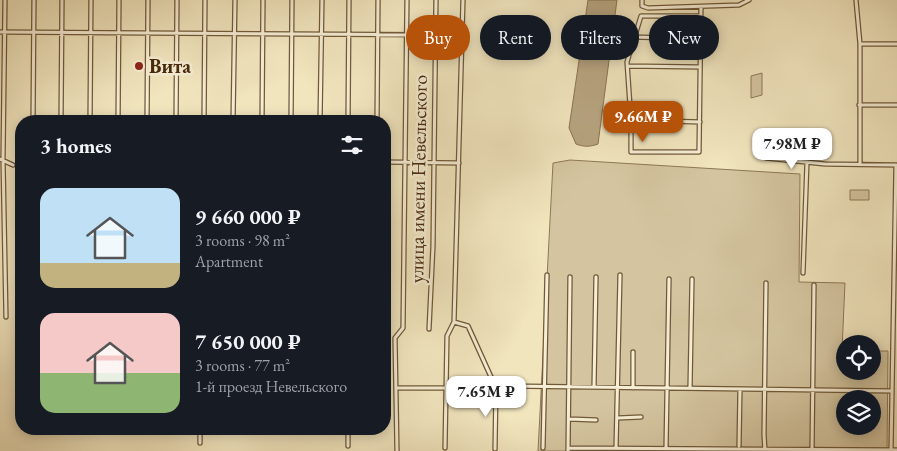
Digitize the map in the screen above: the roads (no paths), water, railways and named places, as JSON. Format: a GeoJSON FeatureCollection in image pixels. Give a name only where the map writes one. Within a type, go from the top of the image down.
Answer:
{"type":"FeatureCollection","features":[{"type":"Feature","properties":{"kind":"street"},"geometry":{"type":"LineString","coordinates":[[4,0],[2,32],[2,159],[6,317]]}},
{"type":"Feature","properties":{"kind":"street"},"geometry":{"type":"LineString","coordinates":[[33,115],[34,0]]}},
{"type":"Feature","properties":{"kind":"street"},"geometry":{"type":"LineString","coordinates":[[62,0],[62,115]]}},
{"type":"Feature","properties":{"kind":"street"},"geometry":{"type":"LineString","coordinates":[[90,115],[91,0]]}},
{"type":"Feature","properties":{"kind":"street"},"geometry":{"type":"LineString","coordinates":[[118,115],[119,0]]}},
{"type":"Feature","properties":{"kind":"street"},"geometry":{"type":"LineString","coordinates":[[147,115],[148,0]]}},
{"type":"Feature","properties":{"kind":"street"},"geometry":{"type":"LineString","coordinates":[[176,115],[177,0]]}},
{"type":"Feature","properties":{"kind":"street"},"geometry":{"type":"LineString","coordinates":[[204,115],[206,0]]}},
{"type":"Feature","properties":{"kind":"street"},"geometry":{"type":"LineString","coordinates":[[233,115],[235,0]]}},
{"type":"Feature","properties":{"kind":"street"},"geometry":{"type":"LineString","coordinates":[[262,115],[263,0]]}},
{"type":"Feature","properties":{"kind":"street"},"geometry":{"type":"LineString","coordinates":[[291,115],[292,0]]}},
{"type":"Feature","properties":{"kind":"street"},"geometry":{"type":"LineString","coordinates":[[320,115],[322,0]]}},
{"type":"Feature","properties":{"kind":"street"},"geometry":{"type":"LineString","coordinates":[[348,115],[350,0]]}},
{"type":"Feature","properties":{"kind":"street"},"geometry":{"type":"LineString","coordinates":[[377,115],[378,0]]}},
{"type":"Feature","properties":{"kind":"street"},"geometry":{"type":"LineString","coordinates":[[407,0],[407,15]]}},
{"type":"Feature","properties":{"kind":"street","name":"улица имени Невельского"},"geometry":{"type":"LineString","coordinates":[[436,0],[436,15]]}},
{"type":"Feature","properties":{"kind":"street"},"geometry":{"type":"LineString","coordinates":[[463,0],[463,15]]}},
{"type":"Feature","properties":{"kind":"street"},"geometry":{"type":"LineString","coordinates":[[642,0],[642,6],[648,8],[739,5],[748,0]]}},
{"type":"Feature","properties":{"kind":"street"},"geometry":{"type":"LineString","coordinates":[[856,0],[860,44],[860,164]]}},
{"type":"Feature","properties":{"kind":"street"},"geometry":{"type":"LineString","coordinates":[[701,15],[704,7]]}},
{"type":"Feature","properties":{"kind":"street"},"geometry":{"type":"LineString","coordinates":[[639,20],[640,16],[649,16]]}},
{"type":"Feature","properties":{"kind":"street"},"geometry":{"type":"LineString","coordinates":[[2,32],[406,34],[403,328],[395,338],[397,451]]}},
{"type":"Feature","properties":{"kind":"street"},"geometry":{"type":"LineString","coordinates":[[860,44],[897,44]]}},
{"type":"Feature","properties":{"kind":"street","name":"улица имени Невельского"},"geometry":{"type":"LineString","coordinates":[[429,329],[433,246],[435,60]]}},
{"type":"Feature","properties":{"kind":"street"},"geometry":{"type":"LineString","coordinates":[[445,448],[447,336],[454,322],[461,60]]}},
{"type":"Feature","properties":{"kind":"street"},"geometry":{"type":"LineString","coordinates":[[629,60],[628,66],[632,120],[631,152],[699,152],[700,60]]}},
{"type":"Feature","properties":{"kind":"street"},"geometry":{"type":"LineString","coordinates":[[628,66],[700,67]]}},
{"type":"Feature","properties":{"kind":"street"},"geometry":{"type":"LineString","coordinates":[[859,105],[897,105]]}},
{"type":"Feature","properties":{"kind":"street"},"geometry":{"type":"LineString","coordinates":[[632,120],[700,122]]}},
{"type":"Feature","properties":{"kind":"street"},"geometry":{"type":"LineString","coordinates":[[766,158],[825,164],[896,165],[895,338],[891,450]]}},
{"type":"Feature","properties":{"kind":"street"},"geometry":{"type":"LineString","coordinates":[[2,159],[13,165]]}},
{"type":"Feature","properties":{"kind":"street"},"geometry":{"type":"LineString","coordinates":[[391,162],[459,163]]}},
{"type":"Feature","properties":{"kind":"street"},"geometry":{"type":"LineString","coordinates":[[803,273],[807,162]]}},
{"type":"Feature","properties":{"kind":"street"},"geometry":{"type":"LineString","coordinates":[[543,448],[546,274]]}},
{"type":"Feature","properties":{"kind":"street"},"geometry":{"type":"LineString","coordinates":[[616,448],[620,275]]}},
{"type":"Feature","properties":{"kind":"street"},"geometry":{"type":"LineString","coordinates":[[570,277],[568,450],[616,448],[897,450]]}},
{"type":"Feature","properties":{"kind":"street"},"geometry":{"type":"LineString","coordinates":[[594,387],[596,277]]}},
{"type":"Feature","properties":{"kind":"street"},"geometry":{"type":"LineString","coordinates":[[666,448],[669,279]]}},
{"type":"Feature","properties":{"kind":"street"},"geometry":{"type":"LineString","coordinates":[[690,388],[692,279]]}},
{"type":"Feature","properties":{"kind":"street"},"geometry":{"type":"LineString","coordinates":[[765,450],[766,283]]}},
{"type":"Feature","properties":{"kind":"street"},"geometry":{"type":"LineString","coordinates":[[812,449],[814,285]]}},
{"type":"Feature","properties":{"kind":"street"},"geometry":{"type":"LineString","coordinates":[[454,322],[468,326],[496,388],[495,449]]}},
{"type":"Feature","properties":{"kind":"street"},"geometry":{"type":"LineString","coordinates":[[633,388],[634,352]]}},
{"type":"Feature","properties":{"kind":"street"},"geometry":{"type":"LineString","coordinates":[[396,388],[496,388],[499,386],[892,391]]}},
{"type":"Feature","properties":{"kind":"street"},"geometry":{"type":"LineString","coordinates":[[739,446],[740,389]]}},
{"type":"Feature","properties":{"kind":"street"},"geometry":{"type":"LineString","coordinates":[[618,418],[642,418]]}},
{"type":"Feature","properties":{"kind":"street"},"geometry":{"type":"LineString","coordinates":[[569,419],[596,420]]}},
{"type":"Feature","properties":{"kind":"street"},"geometry":{"type":"LineString","coordinates":[[200,435],[200,443]]}},
{"type":"Feature","properties":{"kind":"street"},"geometry":{"type":"LineString","coordinates":[[348,435],[348,446]]}},
{"type":"Feature","properties":{"kind":"place","name":"Вита"},"geometry":{"type":"Point","coordinates":[139,66]}}]}
